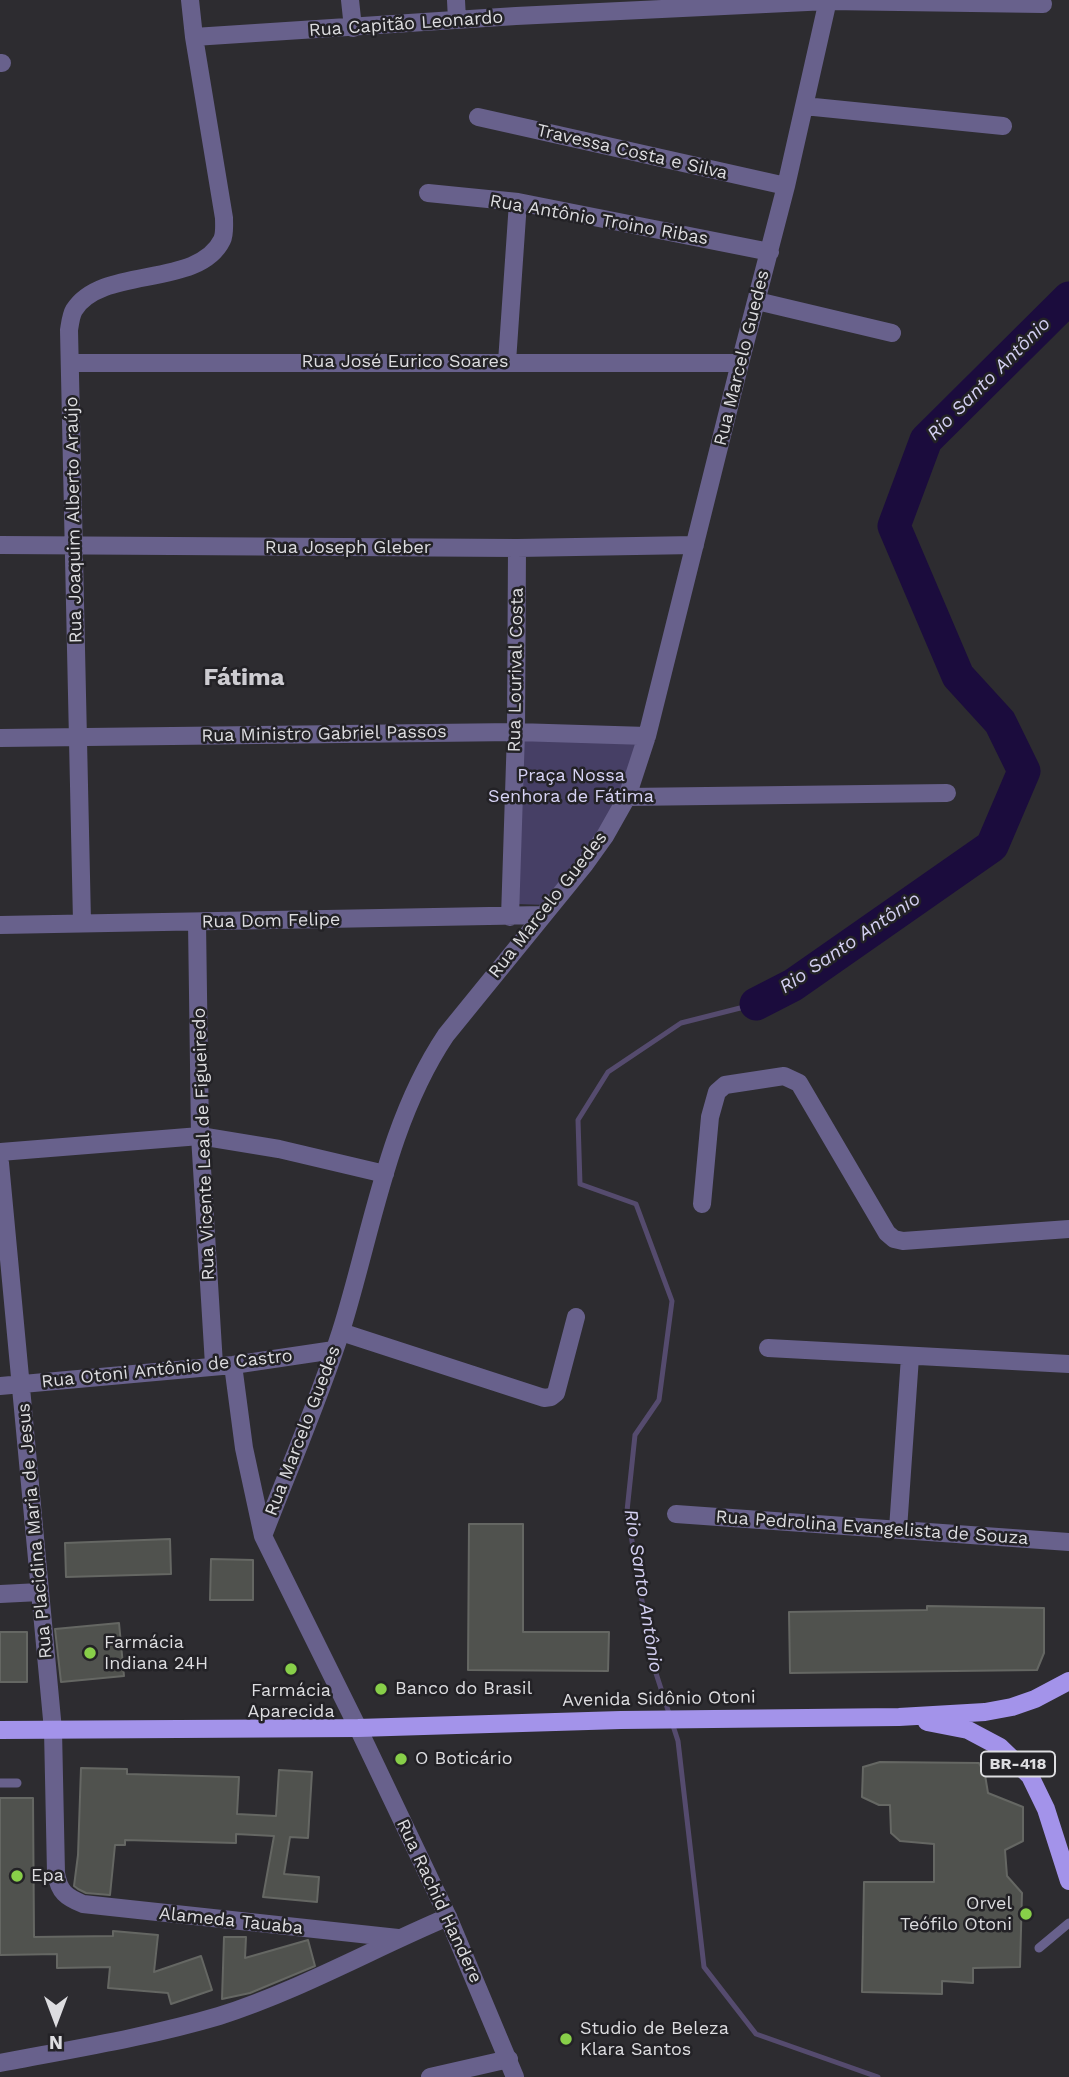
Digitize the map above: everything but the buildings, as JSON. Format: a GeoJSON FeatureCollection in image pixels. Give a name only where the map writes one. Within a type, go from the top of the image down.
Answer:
{"type":"FeatureCollection","features":[{"type":"Feature","properties":{"kind":"main road","name":"BR-418"},"geometry":{"type":"LineString","coordinates":[[899,1717],[985,1712],[1012,1707],[1035,1699],[1069,1681]]}},
{"type":"Feature","properties":{"kind":"main road","name":"Avenida Sidônio Otoni"},"geometry":{"type":"LineString","coordinates":[[0,1730],[358,1728],[621,1720],[899,1717]]}},
{"type":"Feature","properties":{"kind":"main road","name":"BR-418"},"geometry":{"type":"LineString","coordinates":[[899,1717],[968,1730],[1000,1747],[1023,1769],[1030,1776],[1046,1809],[1069,1881]]}},
{"type":"Feature","properties":{"kind":"street"},"geometry":{"type":"LineString","coordinates":[[190,0],[194,37]]}},
{"type":"Feature","properties":{"kind":"street"},"geometry":{"type":"LineString","coordinates":[[350,0],[353,28]]}},
{"type":"Feature","properties":{"kind":"street"},"geometry":{"type":"LineString","coordinates":[[456,0],[457,20]]}},
{"type":"Feature","properties":{"kind":"street","name":"Rua Capitão Leonardo"},"geometry":{"type":"LineString","coordinates":[[194,37],[457,20],[516,8],[828,0],[1043,4]]}},
{"type":"Feature","properties":{"kind":"street","name":"Rua Marcelo Guedes"},"geometry":{"type":"LineString","coordinates":[[358,1728],[263,1536],[341,1332],[385,1174],[411,1099],[428,1062],[446,1035],[592,854],[627,796],[647,736],[770,252],[828,0]]}},
{"type":"Feature","properties":{"kind":"street","name":"Rua Joaquim Alberto Araújo"},"geometry":{"type":"LineString","coordinates":[[82,922],[69,330],[73,311],[86,297],[112,285],[183,268],[209,257],[223,238],[224,218],[194,37]]}},
{"type":"Feature","properties":{"kind":"street"},"geometry":{"type":"LineString","coordinates":[[804,106],[1003,126]]}},
{"type":"Feature","properties":{"kind":"street","name":"Travessa Costa e Silva"},"geometry":{"type":"LineString","coordinates":[[478,117],[786,186]]}},
{"type":"Feature","properties":{"kind":"street","name":"Rua Antônio Troino Ribas"},"geometry":{"type":"LineString","coordinates":[[428,193],[518,202],[770,252]]}},
{"type":"Feature","properties":{"kind":"street"},"geometry":{"type":"LineString","coordinates":[[507,362],[518,202]]}},
{"type":"Feature","properties":{"kind":"street"},"geometry":{"type":"LineString","coordinates":[[757,301],[892,333]]}},
{"type":"Feature","properties":{"kind":"street","name":"Rua José Eurico Soares"},"geometry":{"type":"LineString","coordinates":[[71,363],[740,363]]}},
{"type":"Feature","properties":{"kind":"street","name":"Rua Joseph Gleber"},"geometry":{"type":"LineString","coordinates":[[0,545],[517,548],[695,545]]}},
{"type":"Feature","properties":{"kind":"street","name":"Rua Lourival Costa"},"geometry":{"type":"LineString","coordinates":[[510,917],[516,732],[517,548]]}},
{"type":"Feature","properties":{"kind":"street","name":"Rua Ministro Gabriel Passos"},"geometry":{"type":"LineString","coordinates":[[0,738],[516,732],[647,736]]}},
{"type":"Feature","properties":{"kind":"street"},"geometry":{"type":"LineString","coordinates":[[627,796],[947,793]]}},
{"type":"Feature","properties":{"kind":"street","name":"Rua Dom Felipe"},"geometry":{"type":"LineString","coordinates":[[0,925],[543,915]]}},
{"type":"Feature","properties":{"kind":"street","name":"Rua Vicente Leal de Figueiredo"},"geometry":{"type":"LineString","coordinates":[[197,922],[200,1136],[214,1366]]}},
{"type":"Feature","properties":{"kind":"street"},"geometry":{"type":"LineString","coordinates":[[702,1204],[710,1116],[717,1091],[725,1085],[784,1076],[799,1083],[887,1233],[894,1239],[903,1241],[1069,1229]]}},
{"type":"Feature","properties":{"kind":"street"},"geometry":{"type":"LineString","coordinates":[[0,1152],[200,1136],[279,1149],[385,1174]]}},
{"type":"Feature","properties":{"kind":"street","name":"Rua Placidina Maria de Jesus"},"geometry":{"type":"LineString","coordinates":[[0,1163],[52,1730],[56,1873],[58,1887],[66,1897]]}},
{"type":"Feature","properties":{"kind":"street"},"geometry":{"type":"LineString","coordinates":[[341,1332],[544,1398],[556,1393],[576,1317]]}},
{"type":"Feature","properties":{"kind":"street"},"geometry":{"type":"LineString","coordinates":[[768,1348],[1069,1364]]}},
{"type":"Feature","properties":{"kind":"street","name":"Rua Otoni Antônio de Castro"},"geometry":{"type":"LineString","coordinates":[[0,1386],[233,1365],[334,1350]]}},
{"type":"Feature","properties":{"kind":"street"},"geometry":{"type":"LineString","coordinates":[[898,1529],[910,1357]]}},
{"type":"Feature","properties":{"kind":"street"},"geometry":{"type":"LineString","coordinates":[[233,1365],[244,1448],[263,1536]]}},
{"type":"Feature","properties":{"kind":"street","name":"Rua Pedrolina Evangelista de Souza"},"geometry":{"type":"LineString","coordinates":[[676,1514],[1069,1542]]}},
{"type":"Feature","properties":{"kind":"street"},"geometry":{"type":"LineString","coordinates":[[0,1594],[40,1592]]}},
{"type":"Feature","properties":{"kind":"street","name":"Rua Rachid Handere"},"geometry":{"type":"LineString","coordinates":[[358,1728],[448,1917],[515,2077]]}},
{"type":"Feature","properties":{"kind":"street","name":"Alameda Tauaba"},"geometry":{"type":"LineString","coordinates":[[66,1897],[83,1904],[104,1907],[398,1938]]}},
{"type":"Feature","properties":{"kind":"street"},"geometry":{"type":"LineString","coordinates":[[0,2063],[118,2040],[218,2016],[288,1990],[448,1917]]}},
{"type":"Feature","properties":{"kind":"street"},"geometry":{"type":"LineString","coordinates":[[430,2077],[509,2059]]}},
{"type":"Feature","properties":{"kind":"lane"},"geometry":{"type":"LineString","coordinates":[[0,1783],[16,1783]]}},
{"type":"Feature","properties":{"kind":"lane"},"geometry":{"type":"LineString","coordinates":[[1039,1948],[1069,1923]]}},
{"type":"Feature","properties":{"kind":"green space","name":"Praça Nossa Senhora de Fátima"},"geometry":{"type":"Polygon","coordinates":[[[520,735],[639,738],[623,799],[547,905],[517,904],[520,735]]]}},
{"type":"Feature","properties":{"kind":"waterway","name":"Rio Santo Antônio"},"geometry":{"type":"LineString","coordinates":[[756,1004],[793,985],[992,846],[1024,771],[1000,722],[958,676],[894,526],[926,440],[1069,298]]}},
{"type":"Feature","properties":{"kind":"waterway","name":"Rio Santo Antônio"},"geometry":{"type":"LineString","coordinates":[[756,1004],[681,1023],[608,1072],[578,1120],[580,1184],[636,1204],[672,1301],[659,1400],[635,1435],[627,1511],[652,1661],[678,1741],[704,1967],[756,2034],[878,2077]]}},
{"type":"Feature","properties":{"kind":"place","name":"Farmácia Indiana 24H"},"geometry":{"type":"Point","coordinates":[90,1653]}},
{"type":"Feature","properties":{"kind":"place","name":"Farmácia Aparecida"},"geometry":{"type":"Point","coordinates":[291,1669]}},
{"type":"Feature","properties":{"kind":"place","name":"Banco do Brasil"},"geometry":{"type":"Point","coordinates":[381,1689]}},
{"type":"Feature","properties":{"kind":"place","name":"O Boticário"},"geometry":{"type":"Point","coordinates":[401,1759]}},
{"type":"Feature","properties":{"kind":"place","name":"Epa"},"geometry":{"type":"Point","coordinates":[17,1876]}},
{"type":"Feature","properties":{"kind":"place","name":"Orvel Teófilo Otoni"},"geometry":{"type":"Point","coordinates":[1026,1914]}},
{"type":"Feature","properties":{"kind":"place","name":"Studio de Beleza Klara Santos"},"geometry":{"type":"Point","coordinates":[566,2039]}},
{"type":"Feature","properties":{"kind":"district","name":"Fátima"},"geometry":{"type":"Point","coordinates":[244,678]}}]}
